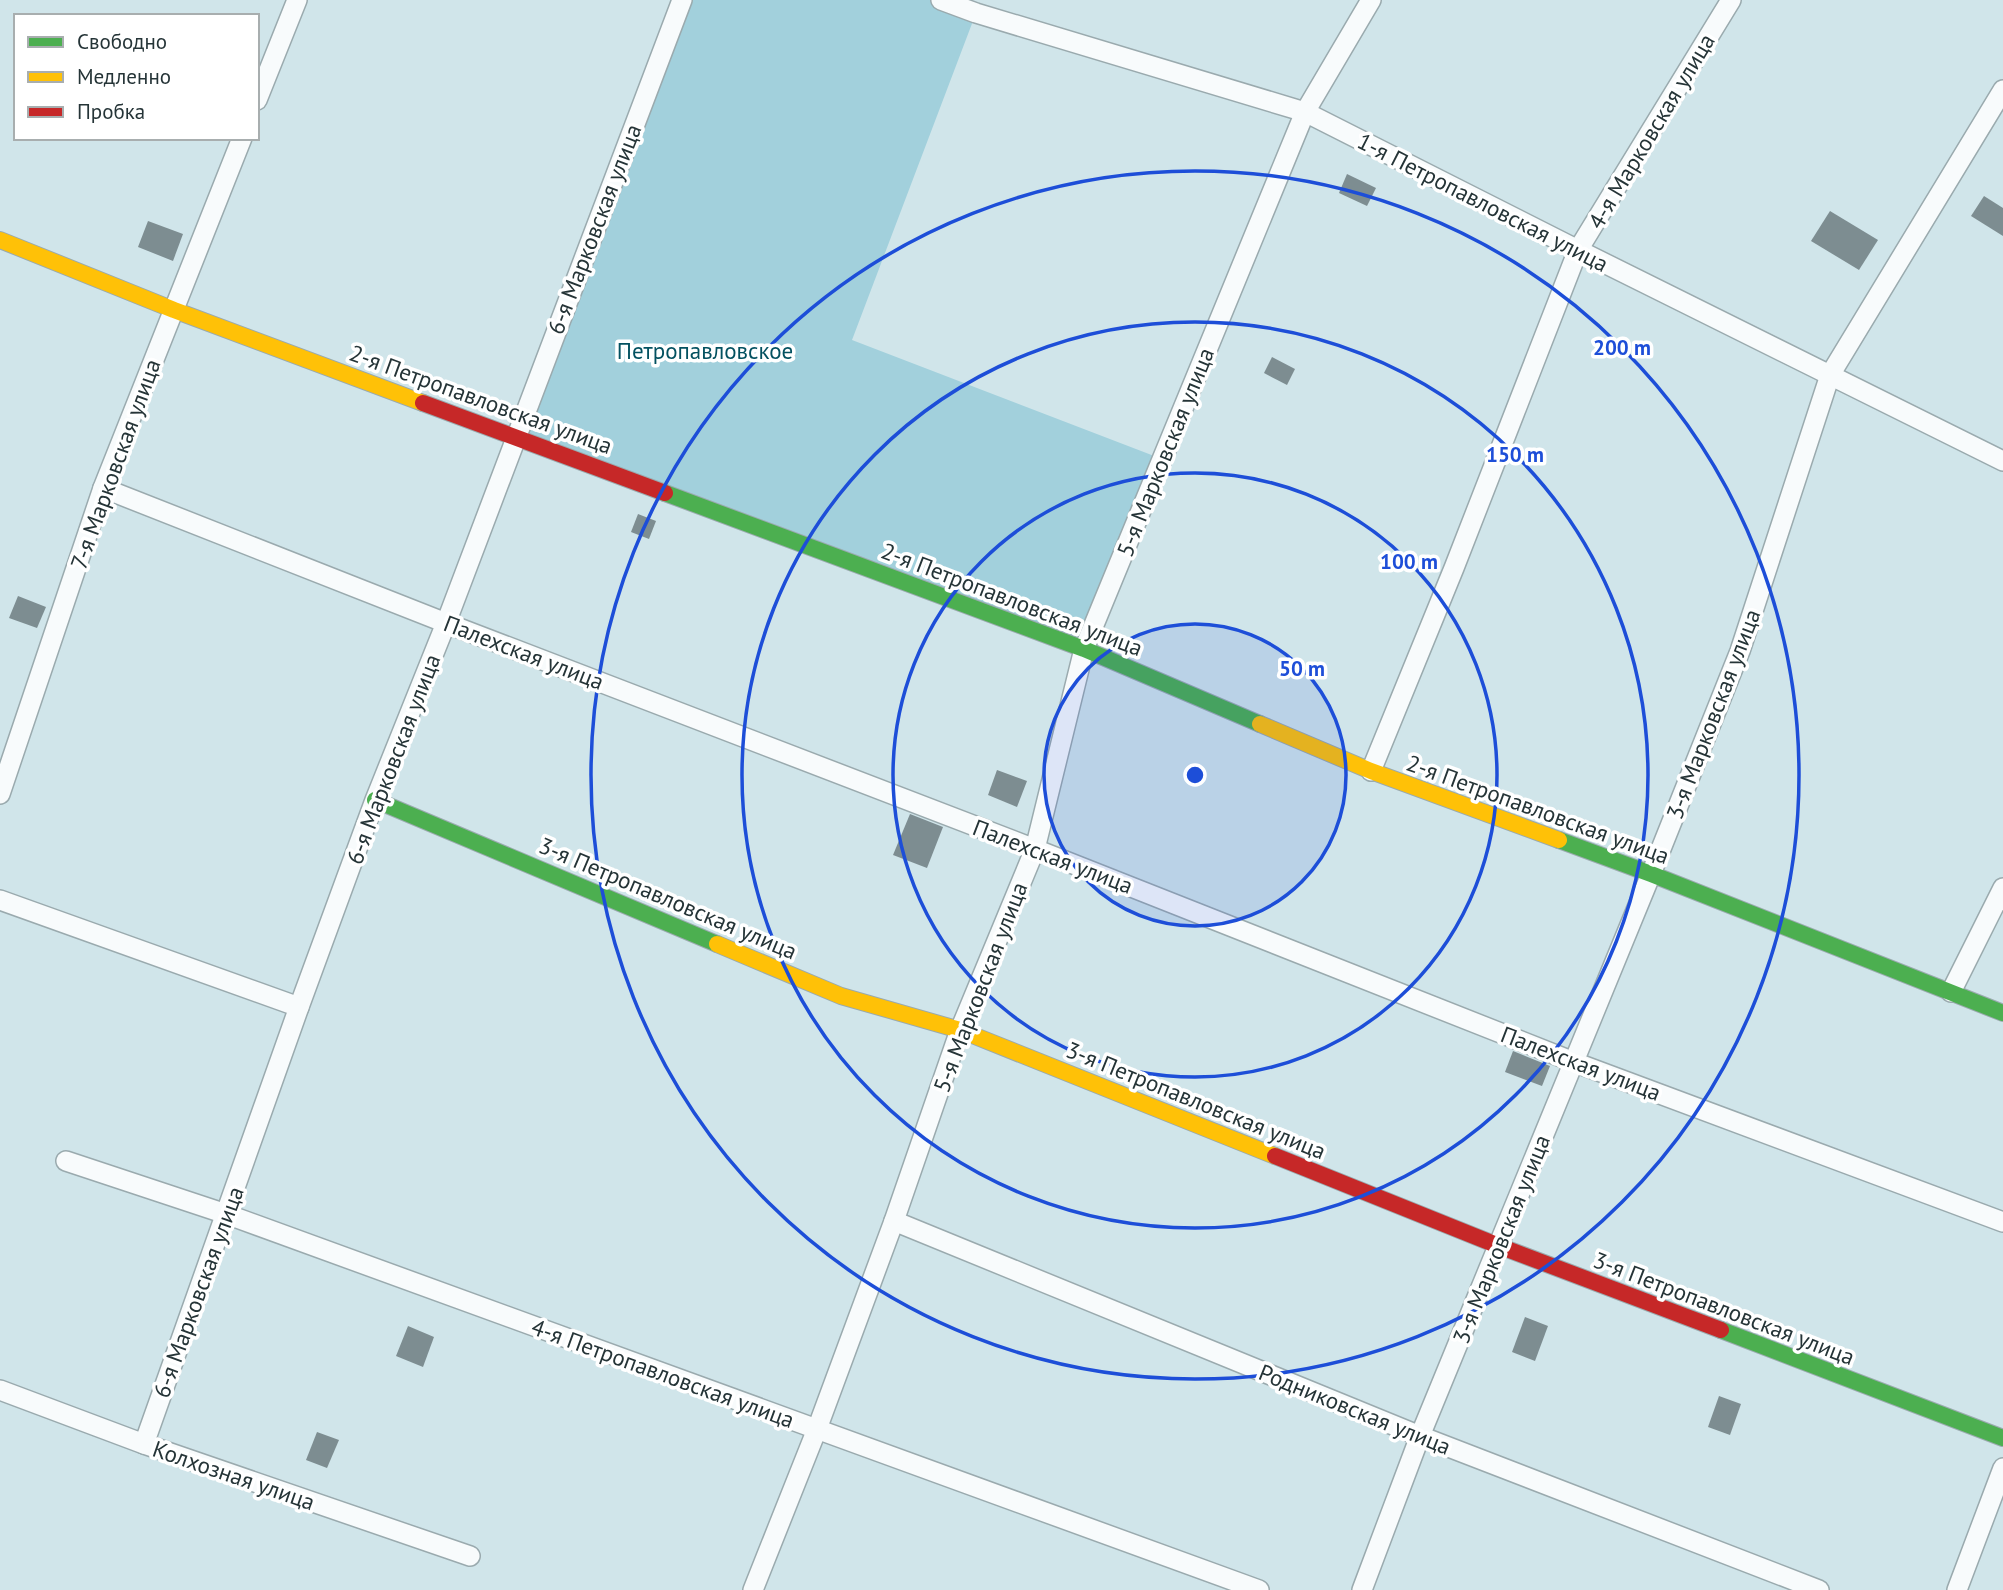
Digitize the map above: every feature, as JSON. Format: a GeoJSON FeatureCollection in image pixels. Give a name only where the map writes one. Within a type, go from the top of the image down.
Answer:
{"type":"FeatureCollection","features":[{"type":"Feature","properties":{"kind":"street"},"geometry":{"type":"LineString","coordinates":[[259,95],[297,0]]}},
{"type":"Feature","properties":{"kind":"street","name":"6-я Марковская улица"},"geometry":{"type":"LineString","coordinates":[[144,1444],[375,800],[446,622],[682,0]]}},
{"type":"Feature","properties":{"kind":"street","name":"1-я Петропавловская улица"},"geometry":{"type":"LineString","coordinates":[[941,0],[975,13],[1305,112],[2003,461]]}},
{"type":"Feature","properties":{"kind":"street","name":"5-я Марковская улица"},"geometry":{"type":"LineString","coordinates":[[753,1590],[817,1429],[894,1221],[960,1030],[1035,849],[1084,649],[1305,112],[1371,0]]}},
{"type":"Feature","properties":{"kind":"street","name":"4-я Марковская улица"},"geometry":{"type":"LineString","coordinates":[[1371,771],[1454,569],[1578,250],[1731,0]]}},
{"type":"Feature","properties":{"kind":"street","name":"3-я Марковская улица"},"geometry":{"type":"LineString","coordinates":[[1362,1590],[1420,1436],[1740,651],[1830,375],[2003,90]]}},
{"type":"Feature","properties":{"kind":"street","name":"7-я Марковская улица"},"geometry":{"type":"LineString","coordinates":[[0,794],[103,488],[241,140]]}},
{"type":"Feature","properties":{"kind":"street","name":"2-я Петропавловская улица"},"geometry":{"type":"LineString","coordinates":[[0,240],[174,310],[1084,649],[1371,771],[1651,874],[2003,1013]]}},
{"type":"Feature","properties":{"kind":"street","name":"Палехская улица"},"geometry":{"type":"LineString","coordinates":[[103,488],[1035,849],[1574,1062],[2003,1222]]}},
{"type":"Feature","properties":{"kind":"street","name":"3-я Петропавловская улица"},"geometry":{"type":"LineString","coordinates":[[375,800],[841,996],[960,1030],[1499,1246],[2003,1438]]}},
{"type":"Feature","properties":{"kind":"street"},"geometry":{"type":"LineString","coordinates":[[1951,992],[2003,888]]}},
{"type":"Feature","properties":{"kind":"street"},"geometry":{"type":"LineString","coordinates":[[0,900],[299,1007]]}},
{"type":"Feature","properties":{"kind":"street","name":"4-я Петропавловская улица"},"geometry":{"type":"LineString","coordinates":[[66,1161],[226,1214],[1259,1590]]}},
{"type":"Feature","properties":{"kind":"street","name":"Родниковская улица"},"geometry":{"type":"LineString","coordinates":[[894,1221],[1420,1436],[1819,1590]]}},
{"type":"Feature","properties":{"kind":"street","name":"Колхозная улица"},"geometry":{"type":"LineString","coordinates":[[0,1390],[144,1444],[470,1556]]}},
{"type":"Feature","properties":{"kind":"street"},"geometry":{"type":"LineString","coordinates":[[1957,1590],[2003,1468]]}},
{"type":"Feature","properties":{"kind":"green space","name":"Петропавловское"},"geometry":{"type":"Polygon","coordinates":[[[682,0],[941,0],[976,13],[852,340],[1162,459],[1084,649],[516,436],[682,0]]]}},
{"type":"Feature","properties":{"kind":"building"},"geometry":{"type":"Polygon","coordinates":[[[1347,174],[1376,188],[1367,206],[1339,193],[1347,174]]]}},
{"type":"Feature","properties":{"kind":"building"},"geometry":{"type":"Polygon","coordinates":[[[1984,196],[2003,208],[2003,236],[1971,216],[1984,196]]]}},
{"type":"Feature","properties":{"kind":"building"},"geometry":{"type":"Polygon","coordinates":[[[1830,211],[1878,240],[1859,270],[1811,241],[1830,211]]]}},
{"type":"Feature","properties":{"kind":"building"},"geometry":{"type":"Polygon","coordinates":[[[148,221],[183,234],[173,261],[138,247],[148,221]]]}},
{"type":"Feature","properties":{"kind":"building"},"geometry":{"type":"Polygon","coordinates":[[[1272,357],[1295,369],[1287,385],[1264,373],[1272,357]]]}},
{"type":"Feature","properties":{"kind":"building"},"geometry":{"type":"Polygon","coordinates":[[[638,514],[656,521],[649,539],[631,532],[638,514]]]}},
{"type":"Feature","properties":{"kind":"building"},"geometry":{"type":"Polygon","coordinates":[[[18,596],[46,607],[37,628],[9,618],[18,596]]]}},
{"type":"Feature","properties":{"kind":"building"},"geometry":{"type":"Polygon","coordinates":[[[997,770],[1027,781],[1017,807],[988,795],[997,770]]]}},
{"type":"Feature","properties":{"kind":"building"},"geometry":{"type":"Polygon","coordinates":[[[910,814],[943,827],[927,868],[893,855],[910,814]]]}},
{"type":"Feature","properties":{"kind":"building"},"geometry":{"type":"Polygon","coordinates":[[[1513,1051],[1550,1066],[1542,1086],[1505,1072],[1513,1051]]]}},
{"type":"Feature","properties":{"kind":"building"},"geometry":{"type":"Polygon","coordinates":[[[1525,1317],[1548,1326],[1535,1361],[1512,1352],[1525,1317]]]}},
{"type":"Feature","properties":{"kind":"building"},"geometry":{"type":"Polygon","coordinates":[[[408,1326],[434,1337],[423,1367],[396,1356],[408,1326]]]}},
{"type":"Feature","properties":{"kind":"building"},"geometry":{"type":"Polygon","coordinates":[[[1719,1396],[1741,1404],[1730,1435],[1708,1427],[1719,1396]]]}},
{"type":"Feature","properties":{"kind":"building"},"geometry":{"type":"Polygon","coordinates":[[[317,1432],[339,1440],[327,1468],[306,1460],[317,1432]]]}},
{"type":"Feature","properties":{"kind":"traffic: fast"},"geometry":{"type":"LineString","coordinates":[[665,493],[1084,649],[1260,724]]}},
{"type":"Feature","properties":{"kind":"traffic: fast"},"geometry":{"type":"LineString","coordinates":[[375,800],[717,944]]}},
{"type":"Feature","properties":{"kind":"traffic: fast"},"geometry":{"type":"LineString","coordinates":[[1559,840],[2003,1013]]}},
{"type":"Feature","properties":{"kind":"traffic: fast"},"geometry":{"type":"LineString","coordinates":[[1721,1330],[2003,1438]]}},
{"type":"Feature","properties":{"kind":"traffic: slow"},"geometry":{"type":"LineString","coordinates":[[0,240],[174,310],[423,403]]}},
{"type":"Feature","properties":{"kind":"traffic: slow"},"geometry":{"type":"LineString","coordinates":[[1260,724],[1371,771],[1559,840]]}},
{"type":"Feature","properties":{"kind":"traffic: slow"},"geometry":{"type":"LineString","coordinates":[[717,944],[841,996],[960,1030],[1275,1156]]}},
{"type":"Feature","properties":{"kind":"traffic: jam"},"geometry":{"type":"LineString","coordinates":[[423,403],[665,493]]}},
{"type":"Feature","properties":{"kind":"traffic: jam"},"geometry":{"type":"LineString","coordinates":[[1275,1156],[1499,1246],[1721,1330]]}}]}
